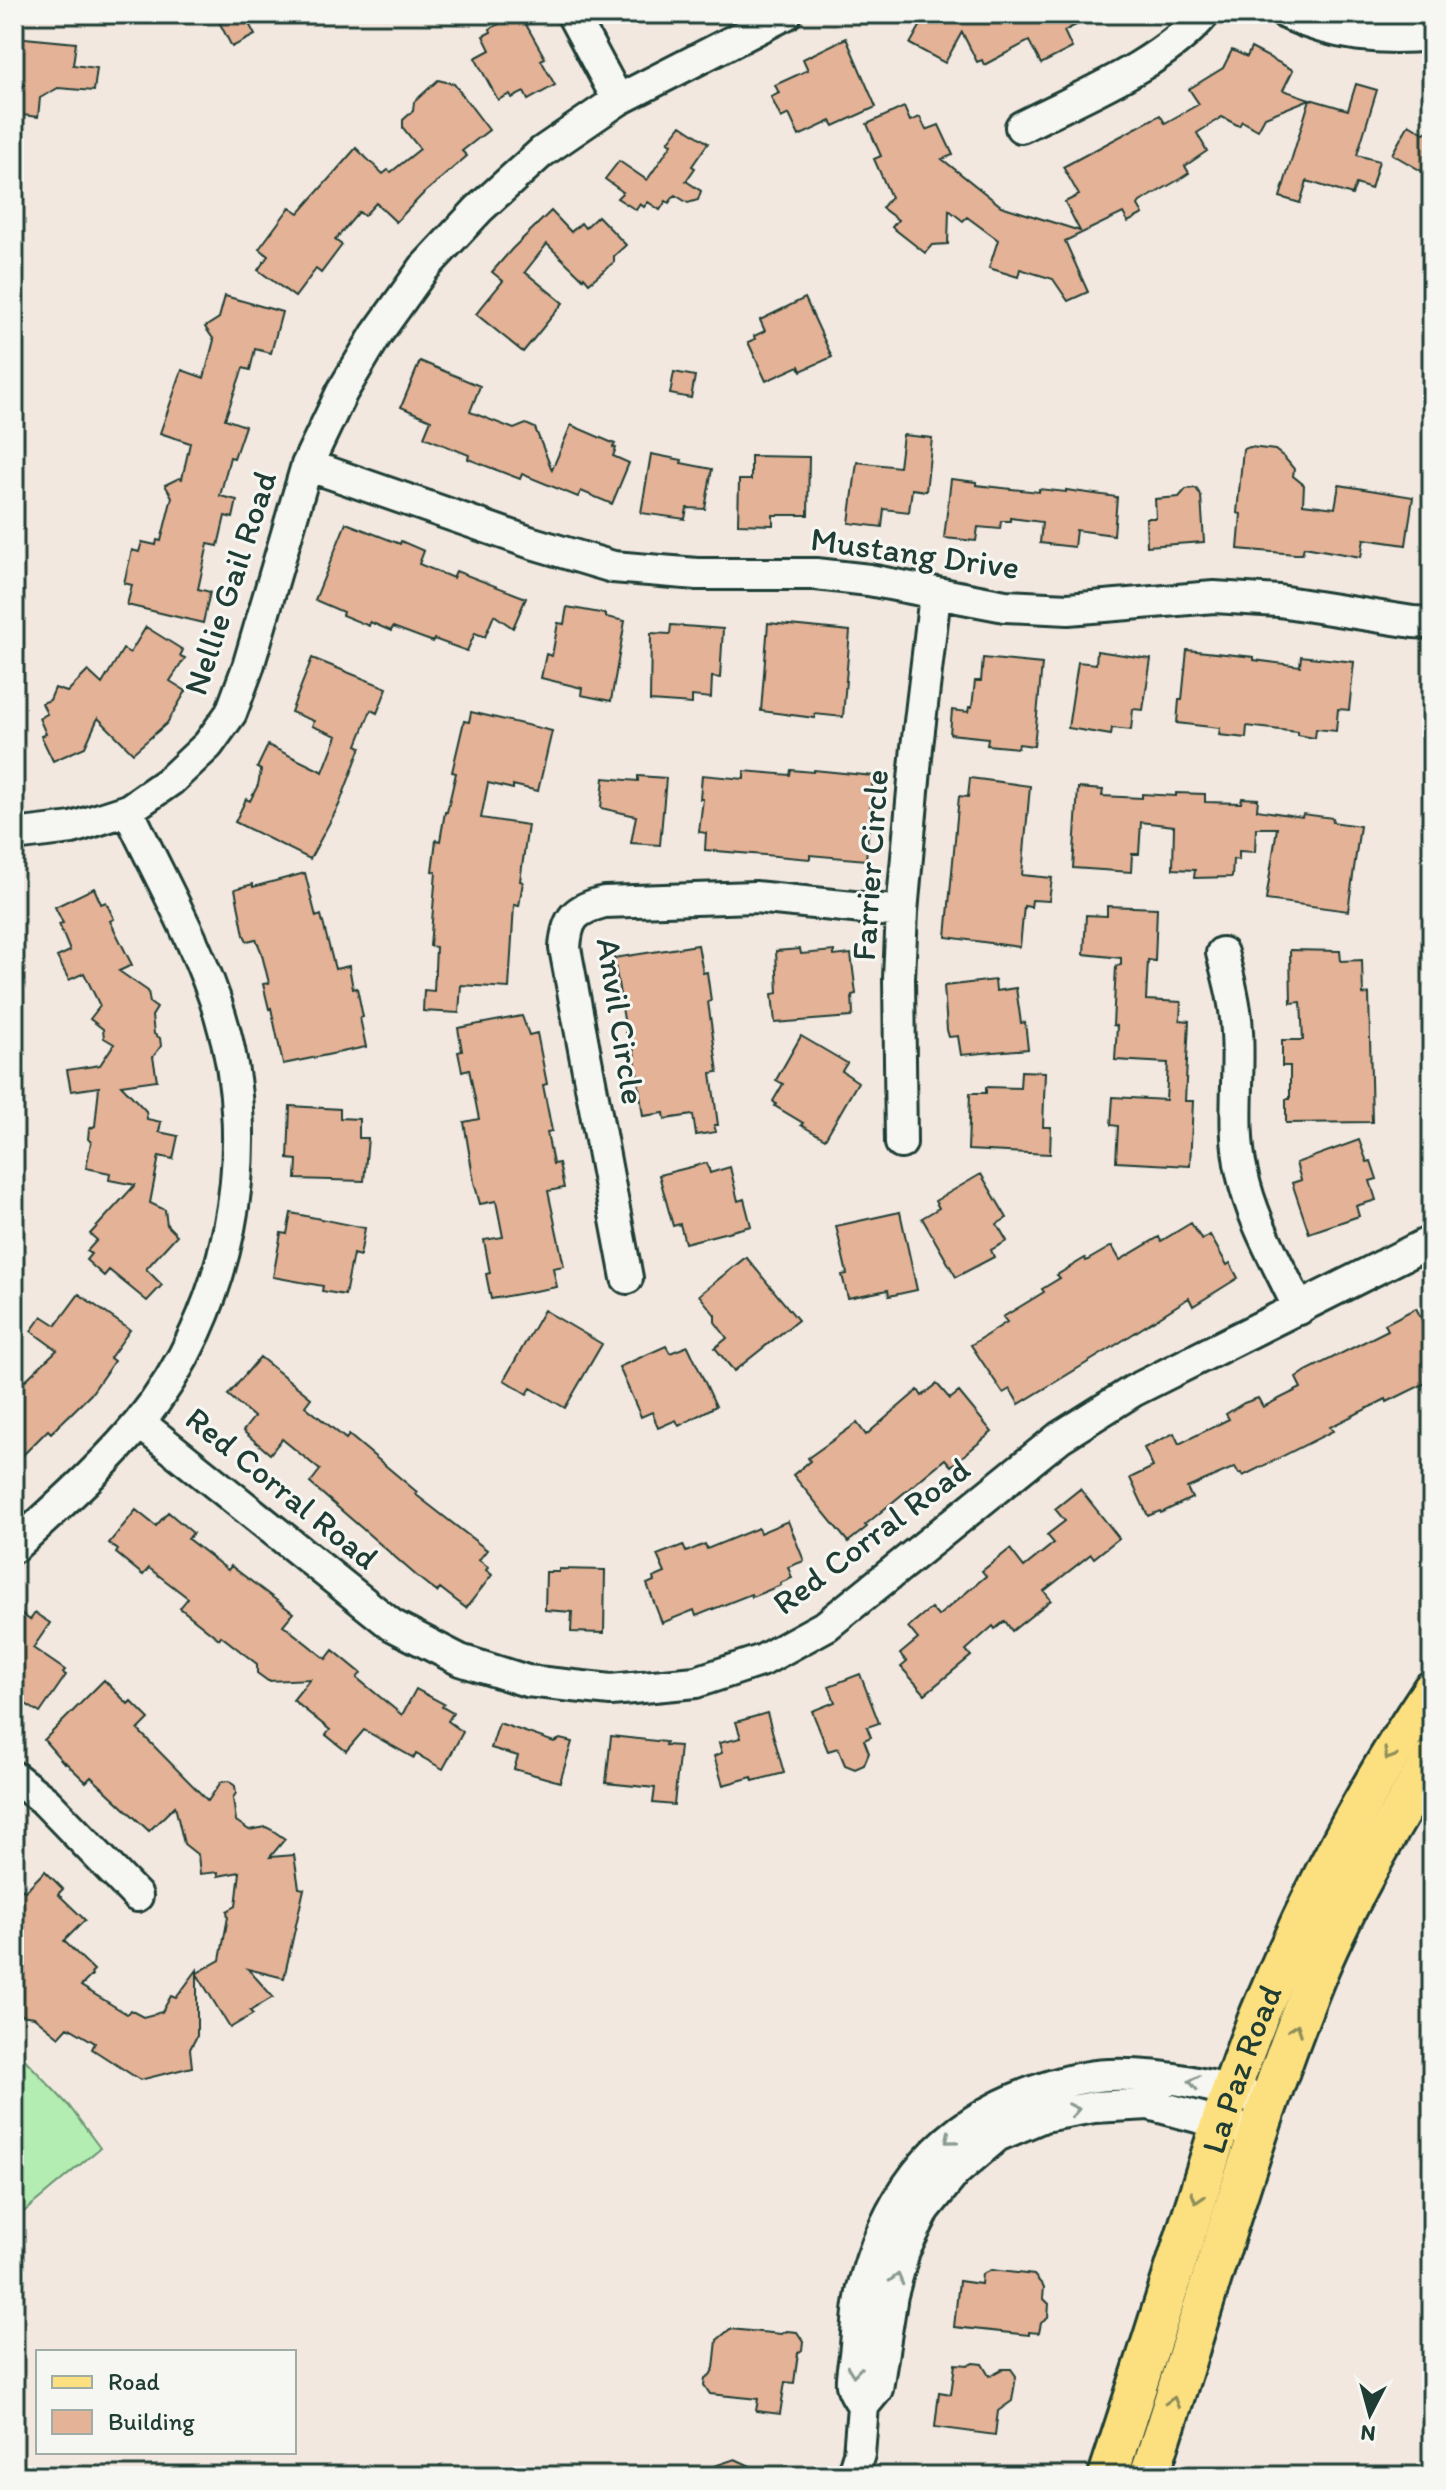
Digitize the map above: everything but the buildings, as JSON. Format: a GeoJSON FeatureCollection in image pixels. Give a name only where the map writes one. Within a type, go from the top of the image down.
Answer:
{"type":"FeatureCollection","features":[{"type":"Feature","properties":{"kind":"main road","name":"La Paz Road"},"geometry":{"type":"LineString","coordinates":[[1108,2476],[1227,2107],[1265,2001],[1346,1829],[1392,1750],[1432,1690]]}},
{"type":"Feature","properties":{"kind":"main road","name":"La Paz Road"},"geometry":{"type":"LineString","coordinates":[[1149,2476],[1264,2118],[1311,1989],[1347,1908],[1432,1759]]}},
{"type":"Feature","properties":{"kind":"street"},"geometry":{"type":"LineString","coordinates":[[572,14],[618,100]]}},
{"type":"Feature","properties":{"kind":"street","name":"Nellie Gail Road"},"geometry":{"type":"LineString","coordinates":[[14,835],[72,828],[128,810],[171,780],[208,745],[231,713],[248,667],[307,465],[342,392],[376,335],[424,268],[479,209],[542,152],[618,100],[786,14]]}},
{"type":"Feature","properties":{"kind":"street"},"geometry":{"type":"LineString","coordinates":[[1021,127],[1140,66],[1191,29],[1204,14]]}},
{"type":"Feature","properties":{"kind":"street"},"geometry":{"type":"LineString","coordinates":[[1287,14],[1335,31],[1392,39],[1432,35]]}},
{"type":"Feature","properties":{"kind":"street","name":"Mustang Drive"},"geometry":{"type":"LineString","coordinates":[[307,465],[529,542],[613,567],[697,574],[816,574],[869,580],[1005,606],[1068,609],[1214,597],[1279,601],[1432,623]]}},
{"type":"Feature","properties":{"kind":"street","name":"Farrier Circle"},"geometry":{"type":"LineString","coordinates":[[901,1143],[899,978],[902,912],[935,595]]}},
{"type":"Feature","properties":{"kind":"street"},"geometry":{"type":"LineString","coordinates":[[14,1547],[84,1482],[140,1423],[180,1364],[207,1306],[228,1239],[236,1183],[238,1128],[232,1069],[220,1015],[198,957],[128,810]]}},
{"type":"Feature","properties":{"kind":"street","name":"Anvil Circle"},"geometry":{"type":"LineString","coordinates":[[627,1278],[565,948],[566,931],[572,918],[584,908],[604,902],[755,897],[902,912]]}},
{"type":"Feature","properties":{"kind":"street"},"geometry":{"type":"LineString","coordinates":[[1222,953],[1235,1004],[1236,1135],[1242,1173],[1254,1213],[1299,1309]]}},
{"type":"Feature","properties":{"kind":"street","name":"Red Corral Road"},"geometry":{"type":"LineString","coordinates":[[140,1423],[392,1625],[460,1660],[527,1681],[611,1690],[696,1682],[763,1660],[827,1625],[1060,1437],[1133,1391],[1432,1241]]}},
{"type":"Feature","properties":{"kind":"street"},"geometry":{"type":"LineString","coordinates":[[14,1777],[46,1802],[137,1896]]}},
{"type":"Feature","properties":{"kind":"street"},"geometry":{"type":"LineString","coordinates":[[852,2476],[859,2454],[863,2406],[852,2386],[862,2289],[877,2239],[902,2191],[933,2153],[974,2119],[1020,2096],[1066,2080],[1109,2075],[1194,2082],[1227,2107],[1264,2118]]}},
{"type":"Feature","properties":{"kind":"green space"},"geometry":{"type":"Polygon","coordinates":[[[14,2048],[69,2106],[100,2148],[14,2220],[14,2048]]]}}]}
